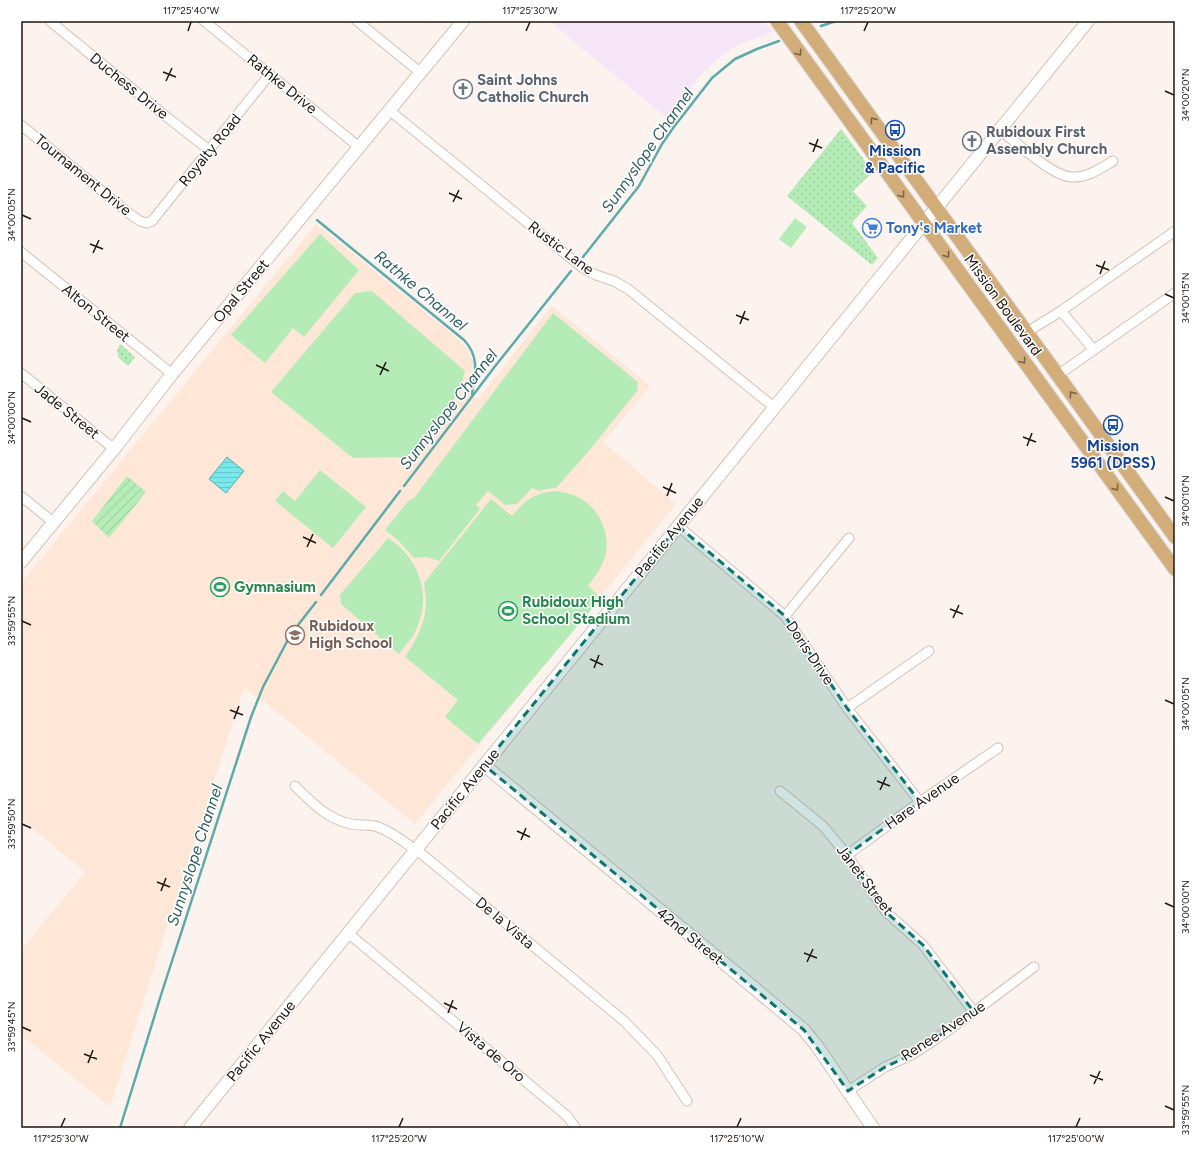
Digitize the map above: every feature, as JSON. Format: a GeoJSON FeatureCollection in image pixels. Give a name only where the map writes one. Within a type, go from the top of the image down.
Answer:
{"type":"FeatureCollection","features":[{"type":"Feature","properties":{"kind":"main road","name":"Mission Boulevard"},"geometry":{"type":"LineString","coordinates":[[777,21],[1175,569]]}},
{"type":"Feature","properties":{"kind":"main road","name":"Mission Boulevard"},"geometry":{"type":"LineString","coordinates":[[802,21],[1175,537]]}},
{"type":"Feature","properties":{"kind":"street","name":"Duchess Drive"},"geometry":{"type":"LineString","coordinates":[[50,21],[209,150]]}},
{"type":"Feature","properties":{"kind":"street","name":"Rathke Drive"},"geometry":{"type":"LineString","coordinates":[[204,21],[359,147]]}},
{"type":"Feature","properties":{"kind":"street"},"geometry":{"type":"LineString","coordinates":[[357,21],[421,73]]}},
{"type":"Feature","properties":{"kind":"street","name":"Opal Street"},"geometry":{"type":"LineString","coordinates":[[21,562],[114,449],[172,374],[463,21]]}},
{"type":"Feature","properties":{"kind":"street","name":"Pacific Avenue"},"geometry":{"type":"LineString","coordinates":[[190,1128],[1088,21]]}},
{"type":"Feature","properties":{"kind":"street","name":"Royalty Road"},"geometry":{"type":"LineString","coordinates":[[147,223],[152,221],[270,74]]}},
{"type":"Feature","properties":{"kind":"street","name":"Rustic Lane"},"geometry":{"type":"LineString","coordinates":[[389,110],[583,268],[596,275],[614,281],[628,289],[775,408]]}},
{"type":"Feature","properties":{"kind":"street","name":"Tournament Drive"},"geometry":{"type":"LineString","coordinates":[[21,125],[130,214],[140,221],[147,223]]}},
{"type":"Feature","properties":{"kind":"street"},"geometry":{"type":"LineString","coordinates":[[1000,130],[1052,171],[1070,177],[1087,175],[1113,161]]}},
{"type":"Feature","properties":{"kind":"street"},"geometry":{"type":"LineString","coordinates":[[1027,332],[1060,311],[1175,231]]}},
{"type":"Feature","properties":{"kind":"street","name":"Alton Street"},"geometry":{"type":"LineString","coordinates":[[21,252],[172,374]]}},
{"type":"Feature","properties":{"kind":"street"},"geometry":{"type":"LineString","coordinates":[[1058,375],[1175,293]]}},
{"type":"Feature","properties":{"kind":"street"},"geometry":{"type":"LineString","coordinates":[[1060,311],[1094,350]]}},
{"type":"Feature","properties":{"kind":"street","name":"Jade Street"},"geometry":{"type":"LineString","coordinates":[[21,373],[114,449]]}},
{"type":"Feature","properties":{"kind":"street"},"geometry":{"type":"LineString","coordinates":[[21,496],[53,522]]}},
{"type":"Feature","properties":{"kind":"street","name":"Doris Drive"},"geometry":{"type":"LineString","coordinates":[[678,526],[785,616],[847,708],[920,802]]}},
{"type":"Feature","properties":{"kind":"street"},"geometry":{"type":"LineString","coordinates":[[785,616],[849,538]]}},
{"type":"Feature","properties":{"kind":"street"},"geometry":{"type":"LineString","coordinates":[[847,708],[929,651]]}},
{"type":"Feature","properties":{"kind":"street","name":"Hare Avenue"},"geometry":{"type":"LineString","coordinates":[[847,855],[998,748]]}},
{"type":"Feature","properties":{"kind":"street","name":"42nd Street"},"geometry":{"type":"LineString","coordinates":[[484,765],[804,1030],[817,1046],[873,1128]]}},
{"type":"Feature","properties":{"kind":"street","name":"De la Vista"},"geometry":{"type":"LineString","coordinates":[[295,786],[315,806],[334,818],[350,824],[377,827],[396,836],[429,860],[624,1021],[657,1055],[687,1101]]}},
{"type":"Feature","properties":{"kind":"street","name":"Janet Street"},"geometry":{"type":"LineString","coordinates":[[780,791],[823,826],[847,855],[886,912],[923,944],[974,1012]]}},
{"type":"Feature","properties":{"kind":"street","name":"Vista de Oro"},"geometry":{"type":"LineString","coordinates":[[348,933],[567,1116],[576,1128]]}},
{"type":"Feature","properties":{"kind":"street","name":"Renee Avenue"},"geometry":{"type":"LineString","coordinates":[[848,1091],[885,1067],[916,1052],[974,1012],[1034,967]]}},
{"type":"Feature","properties":{"kind":"highlighted area"},"geometry":{"type":"Polygon","coordinates":[[[678,526],[785,616],[847,708],[920,802],[847,855],[886,912],[923,945],[974,1012],[911,1055],[885,1067],[848,1091],[804,1030],[484,765],[678,526]]]}},
{"type":"Feature","properties":{"kind":"shaded area"},"geometry":{"type":"Polygon","coordinates":[[[549,21],[764,21],[772,32],[727,51],[701,75],[666,117],[549,21]]]}},
{"type":"Feature","properties":{"kind":"shaded area","name":"Rubidoux High School"},"geometry":{"type":"Polygon","coordinates":[[[316,224],[449,331],[468,349],[473,361],[470,393],[478,399],[551,306],[556,309],[650,386],[603,442],[676,504],[415,824],[263,701],[244,688],[110,1107],[21,1035],[21,950],[85,872],[21,819],[21,583],[316,224]]]}},
{"type":"Feature","properties":{"kind":"green space"},"geometry":{"type":"Polygon","coordinates":[[[841,129],[873,172],[853,191],[867,206],[852,223],[878,258],[872,265],[787,196],[841,129]]]}},
{"type":"Feature","properties":{"kind":"green space"},"geometry":{"type":"Polygon","coordinates":[[[795,218],[807,227],[791,248],[779,239],[795,218]]]}},
{"type":"Feature","properties":{"kind":"green space"},"geometry":{"type":"Polygon","coordinates":[[[320,234],[359,270],[304,337],[293,328],[265,363],[231,335],[320,234]]]}},
{"type":"Feature","properties":{"kind":"green space"},"geometry":{"type":"Polygon","coordinates":[[[372,291],[465,371],[459,393],[407,457],[353,458],[271,392],[355,293],[372,291]]]}},
{"type":"Feature","properties":{"kind":"green space"},"geometry":{"type":"Polygon","coordinates":[[[553,313],[638,382],[637,391],[588,452],[556,488],[539,491],[532,488],[517,504],[505,505],[488,491],[476,505],[480,509],[439,561],[427,557],[414,558],[399,541],[385,530],[408,501],[414,498],[553,313]]]}},
{"type":"Feature","properties":{"kind":"green space"},"geometry":{"type":"Polygon","coordinates":[[[120,344],[135,357],[128,366],[118,357],[117,351],[120,344]]]}},
{"type":"Feature","properties":{"kind":"green space"},"geometry":{"type":"Polygon","coordinates":[[[320,470],[366,507],[333,548],[275,501],[283,491],[295,501],[320,470]]]}},
{"type":"Feature","properties":{"kind":"green space"},"geometry":{"type":"Polygon","coordinates":[[[127,476],[146,492],[109,538],[92,521],[127,476]]]}},
{"type":"Feature","properties":{"kind":"green space","name":"Rubidoux High School Stadium"},"geometry":{"type":"Polygon","coordinates":[[[558,491],[576,496],[588,504],[599,517],[603,525],[607,543],[606,552],[601,567],[588,586],[601,598],[478,744],[445,717],[458,700],[405,657],[416,638],[424,617],[426,602],[424,583],[491,499],[512,516],[522,505],[537,495],[558,491]]]}},
{"type":"Feature","properties":{"kind":"green space"},"geometry":{"type":"Polygon","coordinates":[[[388,538],[399,546],[408,556],[420,580],[423,593],[423,606],[415,632],[399,654],[341,604],[340,595],[388,538]]]}},
{"type":"Feature","properties":{"kind":"water"},"geometry":{"type":"Polygon","coordinates":[[[227,457],[244,471],[226,493],[209,479],[227,457]]]}},
{"type":"Feature","properties":{"kind":"waterway","name":"Sunnyslope Channel"},"geometry":{"type":"LineString","coordinates":[[821,26],[836,21]]}},
{"type":"Feature","properties":{"kind":"waterway","name":"Sunnyslope Channel"},"geometry":{"type":"LineString","coordinates":[[583,257],[639,186],[662,144],[712,78],[735,59],[779,41]]}},
{"type":"Feature","properties":{"kind":"waterway","name":"Rathke Channel"},"geometry":{"type":"LineString","coordinates":[[317,220],[464,340],[469,346],[474,359],[475,372],[472,394]]}},
{"type":"Feature","properties":{"kind":"waterway","name":"Sunnyslope Channel"},"geometry":{"type":"LineString","coordinates":[[404,486],[496,365],[571,271]]}},
{"type":"Feature","properties":{"kind":"waterway","name":"Sunnyslope Channel"},"geometry":{"type":"LineString","coordinates":[[321,595],[400,491]]}},
{"type":"Feature","properties":{"kind":"waterway","name":"Sunnyslope Channel"},"geometry":{"type":"LineString","coordinates":[[120,1128],[161,995],[251,717],[263,687],[291,634],[316,602]]}},
{"type":"Feature","properties":{"kind":"place","name":"Saint Johns Catholic Church"},"geometry":{"type":"Point","coordinates":[463,89]}},
{"type":"Feature","properties":{"kind":"place","name":"Mission & Pacific"},"geometry":{"type":"Point","coordinates":[895,130]}},
{"type":"Feature","properties":{"kind":"place","name":"Rubidoux First Assembly Church"},"geometry":{"type":"Point","coordinates":[972,141]}},
{"type":"Feature","properties":{"kind":"place","name":"Tony's Market"},"geometry":{"type":"Point","coordinates":[872,228]}},
{"type":"Feature","properties":{"kind":"place","name":"Mission 5961 (DPSS)"},"geometry":{"type":"Point","coordinates":[1113,425]}},
{"type":"Feature","properties":{"kind":"place","name":"Gymnasium"},"geometry":{"type":"Point","coordinates":[220,587]}},
{"type":"Feature","properties":{"kind":"place","name":"Rubidoux High School Stadium"},"geometry":{"type":"Point","coordinates":[508,611]}},
{"type":"Feature","properties":{"kind":"place","name":"Rubidoux High School"},"geometry":{"type":"Point","coordinates":[295,635]}}]}
